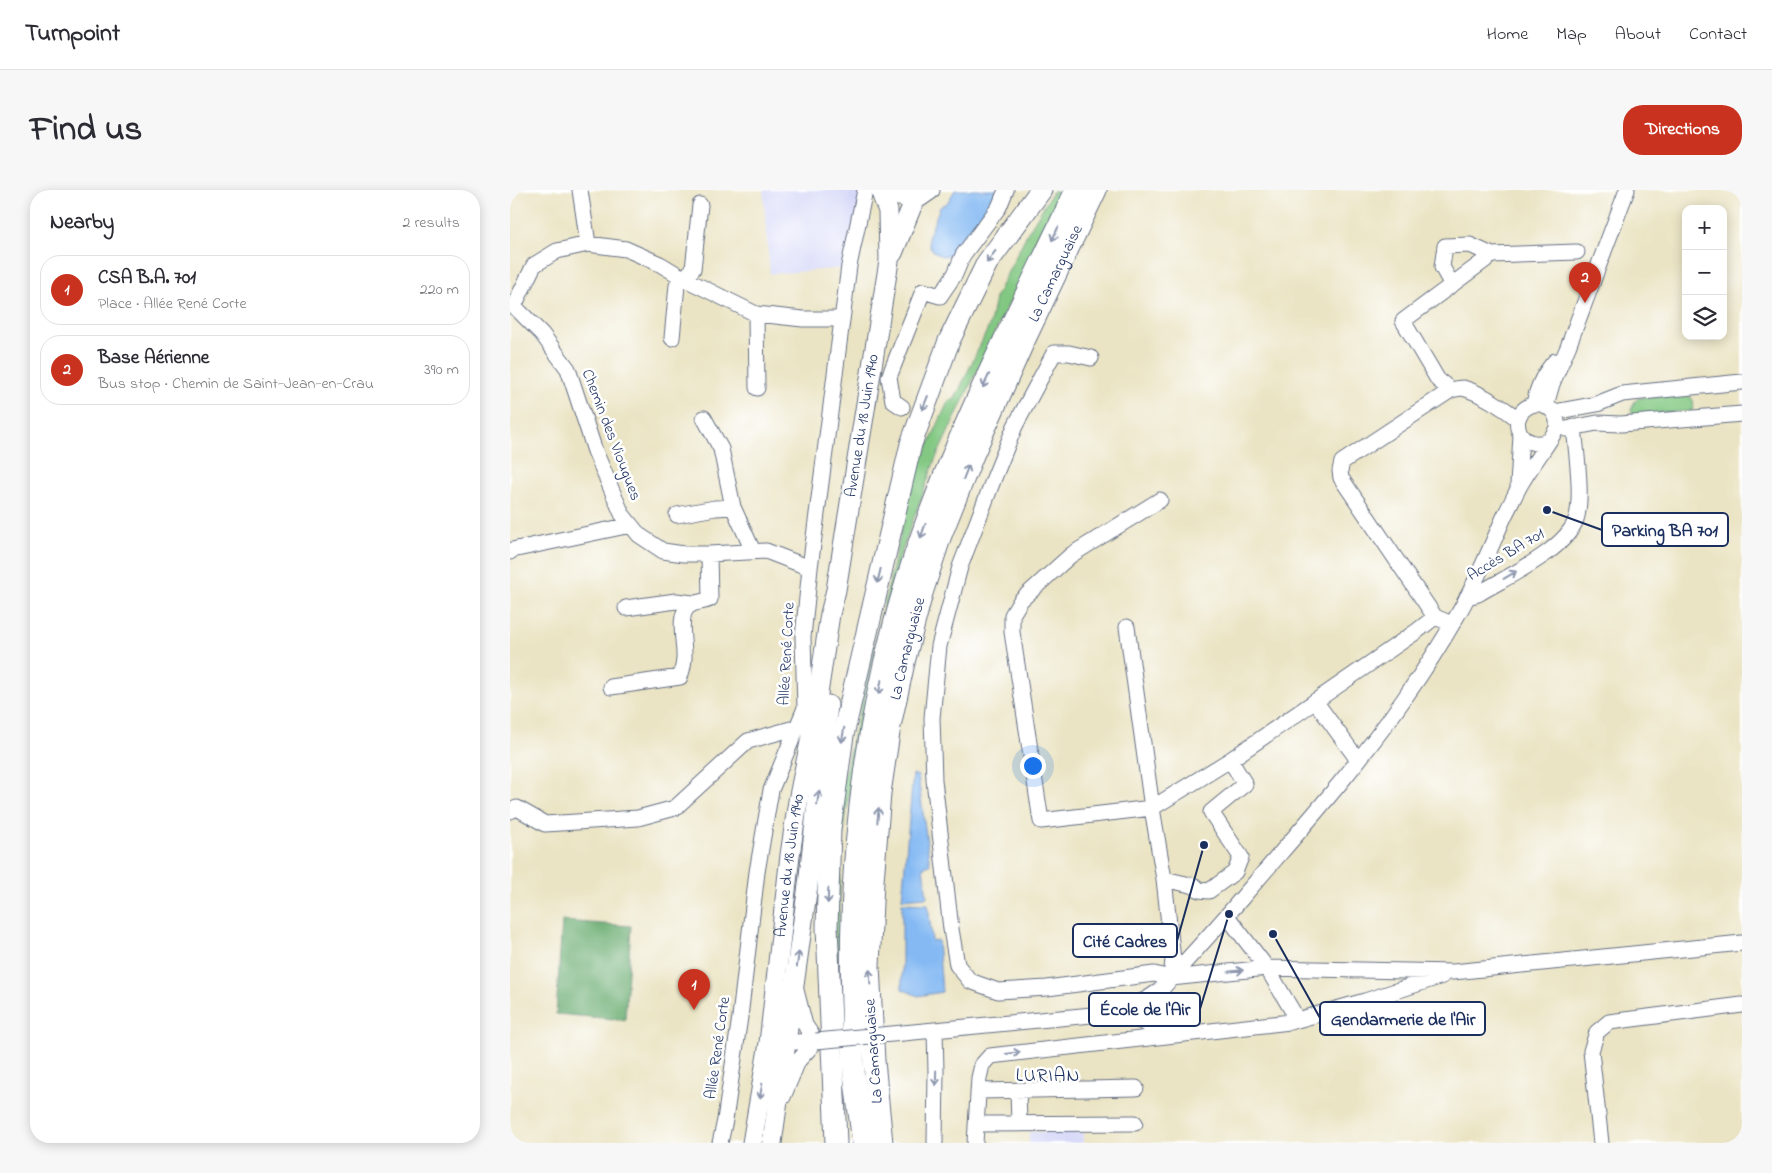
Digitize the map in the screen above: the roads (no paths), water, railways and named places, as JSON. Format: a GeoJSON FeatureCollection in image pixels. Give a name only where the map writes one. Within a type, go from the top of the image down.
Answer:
{"type":"FeatureCollection","features":[{"type":"Feature","properties":{"kind":"highway"},"geometry":{"type":"LineString","coordinates":[[836,1143],[827,927],[830,829],[843,735],[911,444],[919,419],[949,341],[987,264],[1041,190]]}},
{"type":"Feature","properties":{"kind":"highway","name":"La Camarguaise"},"geometry":{"type":"LineString","coordinates":[[863,1143],[854,1062],[851,970],[853,885],[862,794],[871,733],[888,648],[904,587],[955,448],[1076,190]]}},
{"type":"Feature","properties":{"kind":"highway","name":"La Camarguaise"},"geometry":{"type":"LineString","coordinates":[[882,1143],[874,1061],[869,966],[880,793],[890,726],[905,658],[922,593],[941,535],[973,455],[1024,341],[1096,190]]}},
{"type":"Feature","properties":{"kind":"highway"},"geometry":{"type":"LineString","coordinates":[[874,1061],[886,1108],[891,1143]]}},
{"type":"Feature","properties":{"kind":"main road","name":"Avenue du 18 Juin 1940"},"geometry":{"type":"LineString","coordinates":[[772,1143],[776,1116],[778,1043],[790,855],[798,801],[813,727],[830,614],[836,590],[889,261],[888,211],[880,190]]}},
{"type":"Feature","properties":{"kind":"main road","name":"Avenue du 18 Juin 1940"},"geometry":{"type":"LineString","coordinates":[[885,190],[898,196],[910,197],[926,192]]}},
{"type":"Feature","properties":{"kind":"main road","name":"Avenue du 18 Juin 1940"},"geometry":{"type":"LineString","coordinates":[[889,261],[914,201],[926,192]]}},
{"type":"Feature","properties":{"kind":"main road","name":"Avenue du 18 Juin 1940"},"geometry":{"type":"LineString","coordinates":[[752,1143],[794,982],[820,786],[836,631],[836,590]]}},
{"type":"Feature","properties":{"kind":"street"},"geometry":{"type":"LineString","coordinates":[[580,190],[588,244]]}},
{"type":"Feature","properties":{"kind":"street","name":"Allée René Corte"},"geometry":{"type":"LineString","coordinates":[[720,1143],[740,1017],[757,872],[771,790],[804,708],[804,637],[810,568],[849,266],[865,190]]}},
{"type":"Feature","properties":{"kind":"street"},"geometry":{"type":"LineString","coordinates":[[902,408],[893,401],[889,377],[923,291],[940,296],[955,274],[963,255],[998,207],[1006,190]]}},
{"type":"Feature","properties":{"kind":"street"},"geometry":{"type":"LineString","coordinates":[[778,1043],[1113,1013],[1143,1001],[1161,990],[1227,916],[1358,760],[1404,699],[1452,624],[1467,597],[1518,486],[1552,437],[1557,426],[1545,407],[1552,384],[1568,347],[1627,190]]}},
{"type":"Feature","properties":{"kind":"street"},"geometry":{"type":"LineString","coordinates":[[672,338],[677,285],[693,269],[700,204]]}},
{"type":"Feature","properties":{"kind":"street"},"geometry":{"type":"LineString","coordinates":[[512,306],[534,265],[557,252],[588,244],[626,249],[660,264],[685,279],[756,314],[802,319],[842,320]]}},
{"type":"Feature","properties":{"kind":"street"},"geometry":{"type":"LineString","coordinates":[[1452,285],[1442,267],[1446,246],[1470,245],[1492,255],[1577,252]]}},
{"type":"Feature","properties":{"kind":"street"},"geometry":{"type":"LineString","coordinates":[[1451,390],[1438,380],[1403,321],[1492,255]]}},
{"type":"Feature","properties":{"kind":"street","name":"Chemin des Viougues"},"geometry":{"type":"LineString","coordinates":[[512,306],[542,334],[568,369],[594,451],[622,514],[639,535],[663,551],[684,554],[709,554],[766,550],[810,568]]}},
{"type":"Feature","properties":{"kind":"street"},"geometry":{"type":"LineString","coordinates":[[756,314],[757,388]]}},
{"type":"Feature","properties":{"kind":"street"},"geometry":{"type":"LineString","coordinates":[[1091,358],[1069,353],[1054,353],[1015,426],[960,567],[939,646],[932,718],[934,780],[951,929],[957,964],[970,981],[998,991],[1047,988],[1154,974],[1171,978],[1266,968],[1453,972],[1742,943]]}},
{"type":"Feature","properties":{"kind":"street"},"geometry":{"type":"LineString","coordinates":[[1518,486],[1521,435],[1518,419],[1521,412],[1527,407],[1597,404],[1622,394],[1742,382]]}},
{"type":"Feature","properties":{"kind":"street"},"geometry":{"type":"LineString","coordinates":[[1452,624],[1434,617],[1341,478],[1342,462],[1451,390],[1461,388],[1474,393],[1505,409],[1518,419]]}},
{"type":"Feature","properties":{"kind":"street"},"geometry":{"type":"LineString","coordinates":[[1521,435],[1526,440],[1536,444],[1574,427],[1598,423],[1621,424],[1742,414]]}},
{"type":"Feature","properties":{"kind":"street"},"geometry":{"type":"LineString","coordinates":[[704,418],[721,449],[733,507],[753,551]]}},
{"type":"Feature","properties":{"kind":"street","name":"Accès BA 701"},"geometry":{"type":"LineString","coordinates":[[1467,597],[1478,594],[1550,551],[1564,539],[1576,521],[1579,497],[1574,427]]}},
{"type":"Feature","properties":{"kind":"street"},"geometry":{"type":"LineString","coordinates":[[1160,500],[1071,555],[1021,600],[1012,615],[1012,632],[1041,821],[1136,808],[1152,808],[1230,760],[1417,631],[1434,617]]}},
{"type":"Feature","properties":{"kind":"street"},"geometry":{"type":"LineString","coordinates":[[677,516],[715,508],[733,507]]}},
{"type":"Feature","properties":{"kind":"street"},"geometry":{"type":"LineString","coordinates":[[510,552],[512,550],[631,525]]}},
{"type":"Feature","properties":{"kind":"street"},"geometry":{"type":"LineString","coordinates":[[626,608],[676,601],[693,604],[710,599],[709,554]]}},
{"type":"Feature","properties":{"kind":"street"},"geometry":{"type":"LineString","coordinates":[[611,687],[680,677],[684,657],[682,617],[686,608],[693,604]]}},
{"type":"Feature","properties":{"kind":"street"},"geometry":{"type":"LineString","coordinates":[[1127,627],[1152,808],[1164,879],[1173,960],[1171,978]]}},
{"type":"Feature","properties":{"kind":"street"},"geometry":{"type":"LineString","coordinates":[[1315,702],[1358,760]]}},
{"type":"Feature","properties":{"kind":"street"},"geometry":{"type":"LineString","coordinates":[[512,806],[544,824],[638,818],[675,808],[748,740],[791,729],[794,732]]}},
{"type":"Feature","properties":{"kind":"street"},"geometry":{"type":"LineString","coordinates":[[1164,879],[1208,891],[1235,872],[1241,857],[1211,812],[1245,784],[1230,760]]}},
{"type":"Feature","properties":{"kind":"street"},"geometry":{"type":"LineString","coordinates":[[1227,916],[1266,968],[1293,1012],[1290,1022]]}},
{"type":"Feature","properties":{"kind":"street"},"geometry":{"type":"LineString","coordinates":[[975,1143],[979,1078],[982,1065],[990,1056],[1290,1022],[1365,1001],[1453,972]]}},
{"type":"Feature","properties":{"kind":"street"},"geometry":{"type":"LineString","coordinates":[[794,982],[805,1025],[816,1041]]}},
{"type":"Feature","properties":{"kind":"street"},"geometry":{"type":"LineString","coordinates":[[1161,990],[1173,1035]]}},
{"type":"Feature","properties":{"kind":"street"},"geometry":{"type":"LineString","coordinates":[[1601,1143],[1591,1051],[1598,1032],[1609,1022],[1742,1005]]}},
{"type":"Feature","properties":{"kind":"street"},"geometry":{"type":"LineString","coordinates":[[1113,1013],[1135,1019],[1173,1035]]}},
{"type":"Feature","properties":{"kind":"street"},"geometry":{"type":"LineString","coordinates":[[935,1030],[935,1143]]}},
{"type":"Feature","properties":{"kind":"street"},"geometry":{"type":"LineString","coordinates":[[776,1116],[798,1061],[816,1041]]}},
{"type":"Feature","properties":{"kind":"street"},"geometry":{"type":"LineString","coordinates":[[978,1091],[1136,1088]]}},
{"type":"Feature","properties":{"kind":"street"},"geometry":{"type":"LineString","coordinates":[[1018,1090],[1019,1124]]}},
{"type":"Feature","properties":{"kind":"street"},"geometry":{"type":"LineString","coordinates":[[976,1124],[1135,1123]]}},
{"type":"Feature","properties":{"kind":"water"},"geometry":{"type":"Polygon","coordinates":[[[955,190],[997,190],[954,252],[950,255],[942,256],[935,253],[929,245],[928,238],[940,207],[947,203],[955,190]]]}},
{"type":"Feature","properties":{"kind":"water"},"geometry":{"type":"Polygon","coordinates":[[[913,774],[918,776],[930,865],[923,867],[927,897],[902,899],[913,774]]]}},
{"type":"Feature","properties":{"kind":"water"},"geometry":{"type":"Polygon","coordinates":[[[902,903],[928,904],[932,941],[938,940],[942,992],[918,996],[902,989],[902,903]]]}},
{"type":"Feature","properties":{"kind":"place","name":"Base Aérienne"},"geometry":{"type":"Point","coordinates":[1585,303]}},
{"type":"Feature","properties":{"kind":"place","name":"Parking BA 701"},"geometry":{"type":"Point","coordinates":[1547,510]}},
{"type":"Feature","properties":{"kind":"place","name":"Cité Cadres"},"geometry":{"type":"Point","coordinates":[1204,845]}},
{"type":"Feature","properties":{"kind":"place","name":"École de l'Air"},"geometry":{"type":"Point","coordinates":[1229,914]}},
{"type":"Feature","properties":{"kind":"place","name":"Gendarmerie de l'Air"},"geometry":{"type":"Point","coordinates":[1273,934]}},
{"type":"Feature","properties":{"kind":"place","name":"CSA B.A. 701"},"geometry":{"type":"Point","coordinates":[694,1010]}},
{"type":"Feature","properties":{"kind":"district","name":"LURIAN"},"geometry":{"type":"Point","coordinates":[1048,1076]}}]}
